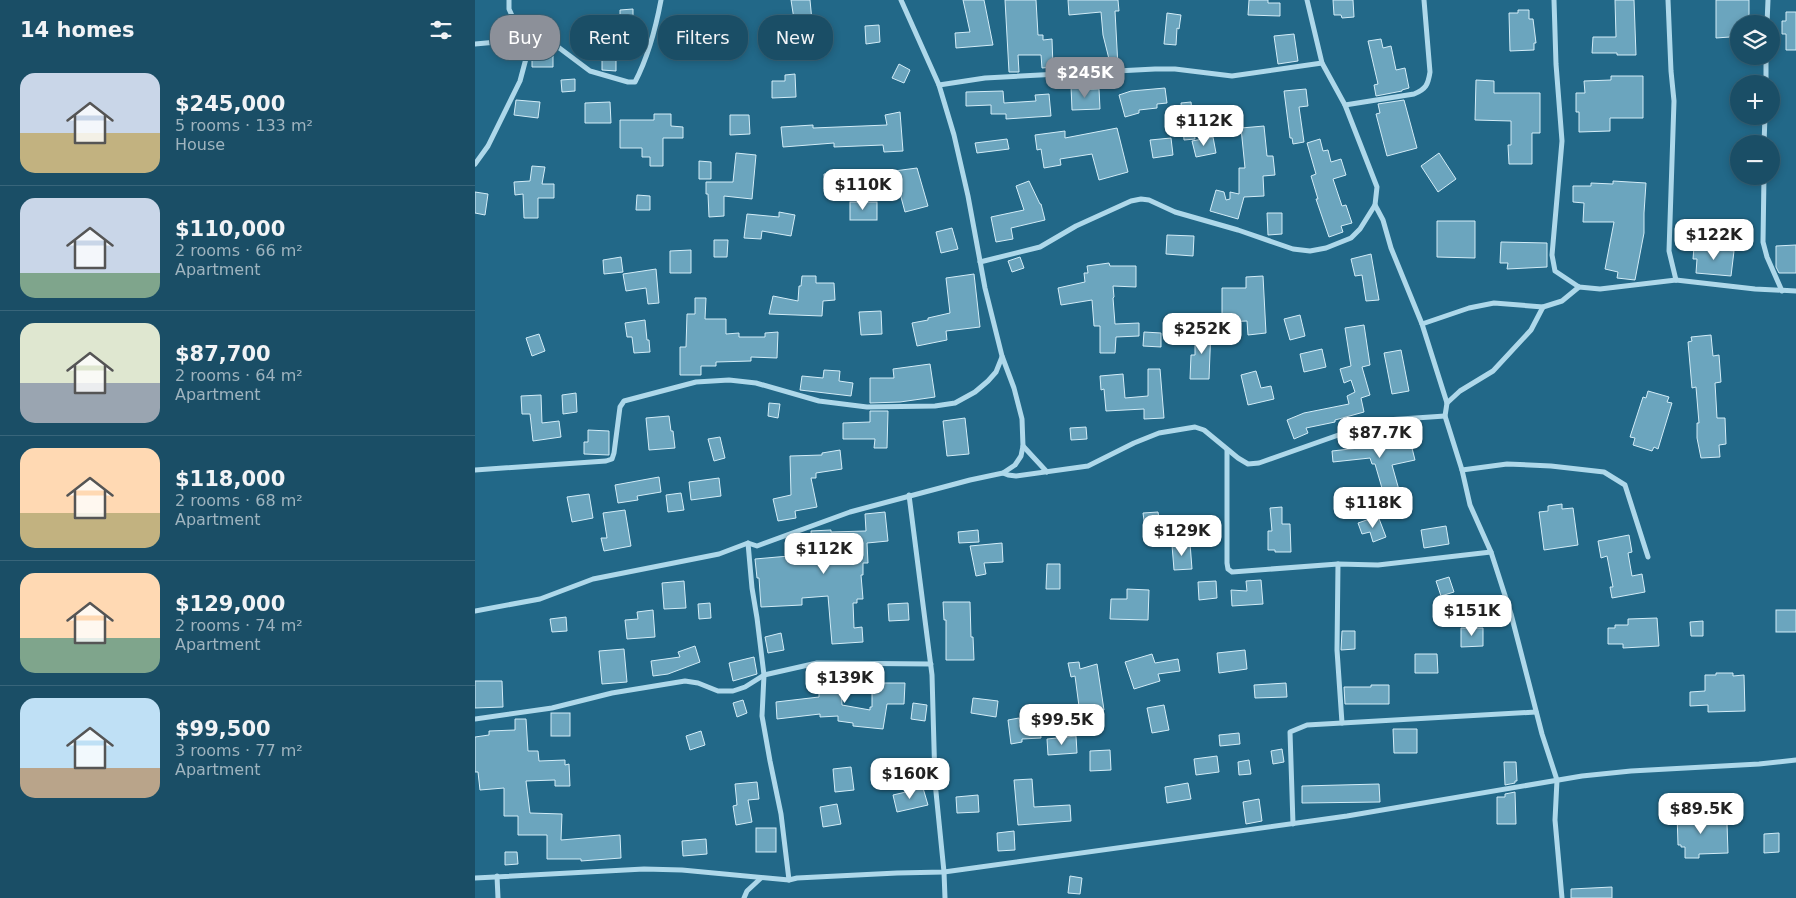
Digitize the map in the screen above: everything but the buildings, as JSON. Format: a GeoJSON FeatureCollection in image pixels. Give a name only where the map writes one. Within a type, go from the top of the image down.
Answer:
{"type":"FeatureCollection","features":[{"type":"Feature","properties":{"kind":"street"},"geometry":{"type":"LineString","coordinates":[[509,0],[509,9],[512,15]]}},
{"type":"Feature","properties":{"kind":"street"},"geometry":{"type":"LineString","coordinates":[[560,48],[590,71],[628,82],[635,82],[658,16],[661,0]]}},
{"type":"Feature","properties":{"kind":"street"},"geometry":{"type":"LineString","coordinates":[[475,611],[540,599],[593,580],[719,554],[747,543],[757,546],[850,512],[909,495],[1003,473],[1015,465],[1021,456],[1023,446],[1022,420],[1002,356],[980,262],[954,135],[939,85],[901,0]]}},
{"type":"Feature","properties":{"kind":"street"},"geometry":{"type":"LineString","coordinates":[[980,262],[1040,247],[1076,226],[1141,198],[1175,212],[1238,230],[1293,249],[1310,251],[1326,248],[1351,238],[1360,229],[1375,205],[1377,186],[1345,105],[1322,63],[1307,0]]}},
{"type":"Feature","properties":{"kind":"street"},"geometry":{"type":"LineString","coordinates":[[1345,105],[1423,91],[1428,84],[1430,72],[1424,0]]}},
{"type":"Feature","properties":{"kind":"street"},"geometry":{"type":"LineString","coordinates":[[1554,0],[1556,64],[1562,140],[1551,255],[1555,271],[1579,288],[1600,289],[1676,280],[1796,291]]}},
{"type":"Feature","properties":{"kind":"street"},"geometry":{"type":"LineString","coordinates":[[1668,0],[1674,101],[1669,251],[1676,280]]}},
{"type":"Feature","properties":{"kind":"street"},"geometry":{"type":"LineString","coordinates":[[1767,15],[1768,0]]}},
{"type":"Feature","properties":{"kind":"street"},"geometry":{"type":"LineString","coordinates":[[475,44],[490,43]]}},
{"type":"Feature","properties":{"kind":"street"},"geometry":{"type":"LineString","coordinates":[[475,164],[488,146],[520,80],[527,60]]}},
{"type":"Feature","properties":{"kind":"street"},"geometry":{"type":"LineString","coordinates":[[939,85],[985,78],[1155,69],[1175,69],[1232,76],[1322,63]]}},
{"type":"Feature","properties":{"kind":"street"},"geometry":{"type":"LineString","coordinates":[[1764,185],[1763,242],[1767,257],[1782,291]]}},
{"type":"Feature","properties":{"kind":"street"},"geometry":{"type":"LineString","coordinates":[[1375,205],[1383,220],[1391,248],[1422,324],[1447,403],[1445,416],[1463,470],[1470,505],[1491,552],[1511,614],[1536,712],[1557,780],[1555,820],[1562,898]]}},
{"type":"Feature","properties":{"kind":"street"},"geometry":{"type":"LineString","coordinates":[[1422,324],[1469,308],[1494,303],[1543,307],[1563,301],[1579,288]]}},
{"type":"Feature","properties":{"kind":"street"},"geometry":{"type":"LineString","coordinates":[[1447,403],[1460,391],[1493,371],[1531,330],[1543,307]]}},
{"type":"Feature","properties":{"kind":"street"},"geometry":{"type":"LineString","coordinates":[[475,470],[607,461],[612,459],[614,453],[620,407],[624,401],[696,382],[729,380],[755,383],[819,401],[867,407],[935,406],[955,403],[975,392],[996,372],[1002,356]]}},
{"type":"Feature","properties":{"kind":"street"},"geometry":{"type":"LineString","coordinates":[[1003,473],[1008,476],[1016,476],[1088,466],[1159,433],[1195,426],[1204,430],[1227,450],[1248,464],[1259,463],[1363,426],[1386,420],[1445,416]]}},
{"type":"Feature","properties":{"kind":"street"},"geometry":{"type":"LineString","coordinates":[[1023,446],[1047,472]]}},
{"type":"Feature","properties":{"kind":"street"},"geometry":{"type":"LineString","coordinates":[[1227,450],[1228,569],[1232,572],[1338,564],[1378,565],[1491,552]]}},
{"type":"Feature","properties":{"kind":"street"},"geometry":{"type":"LineString","coordinates":[[1463,470],[1507,464],[1551,466],[1604,472],[1625,485],[1648,557]]}},
{"type":"Feature","properties":{"kind":"street"},"geometry":{"type":"LineString","coordinates":[[909,495],[931,664],[935,782],[945,898]]}},
{"type":"Feature","properties":{"kind":"street"},"geometry":{"type":"LineString","coordinates":[[747,543],[764,675],[763,716],[781,814],[789,880]]}},
{"type":"Feature","properties":{"kind":"street"},"geometry":{"type":"LineString","coordinates":[[1338,564],[1337,650],[1342,723]]}},
{"type":"Feature","properties":{"kind":"street"},"geometry":{"type":"LineString","coordinates":[[475,719],[552,708],[612,693],[685,681],[698,683],[718,691],[733,690],[745,687],[764,675],[817,663],[931,664]]}},
{"type":"Feature","properties":{"kind":"street"},"geometry":{"type":"LineString","coordinates":[[1293,824],[1290,732],[1307,725],[1536,712]]}},
{"type":"Feature","properties":{"kind":"street"},"geometry":{"type":"LineString","coordinates":[[475,878],[644,869],[682,870],[789,880],[883,873],[944,872],[1347,816],[1557,780],[1631,771],[1735,766],[1796,760]]}},
{"type":"Feature","properties":{"kind":"street"},"geometry":{"type":"LineString","coordinates":[[497,876],[498,898]]}},
{"type":"Feature","properties":{"kind":"street"},"geometry":{"type":"LineString","coordinates":[[744,898],[747,891],[761,878]]}}]}
